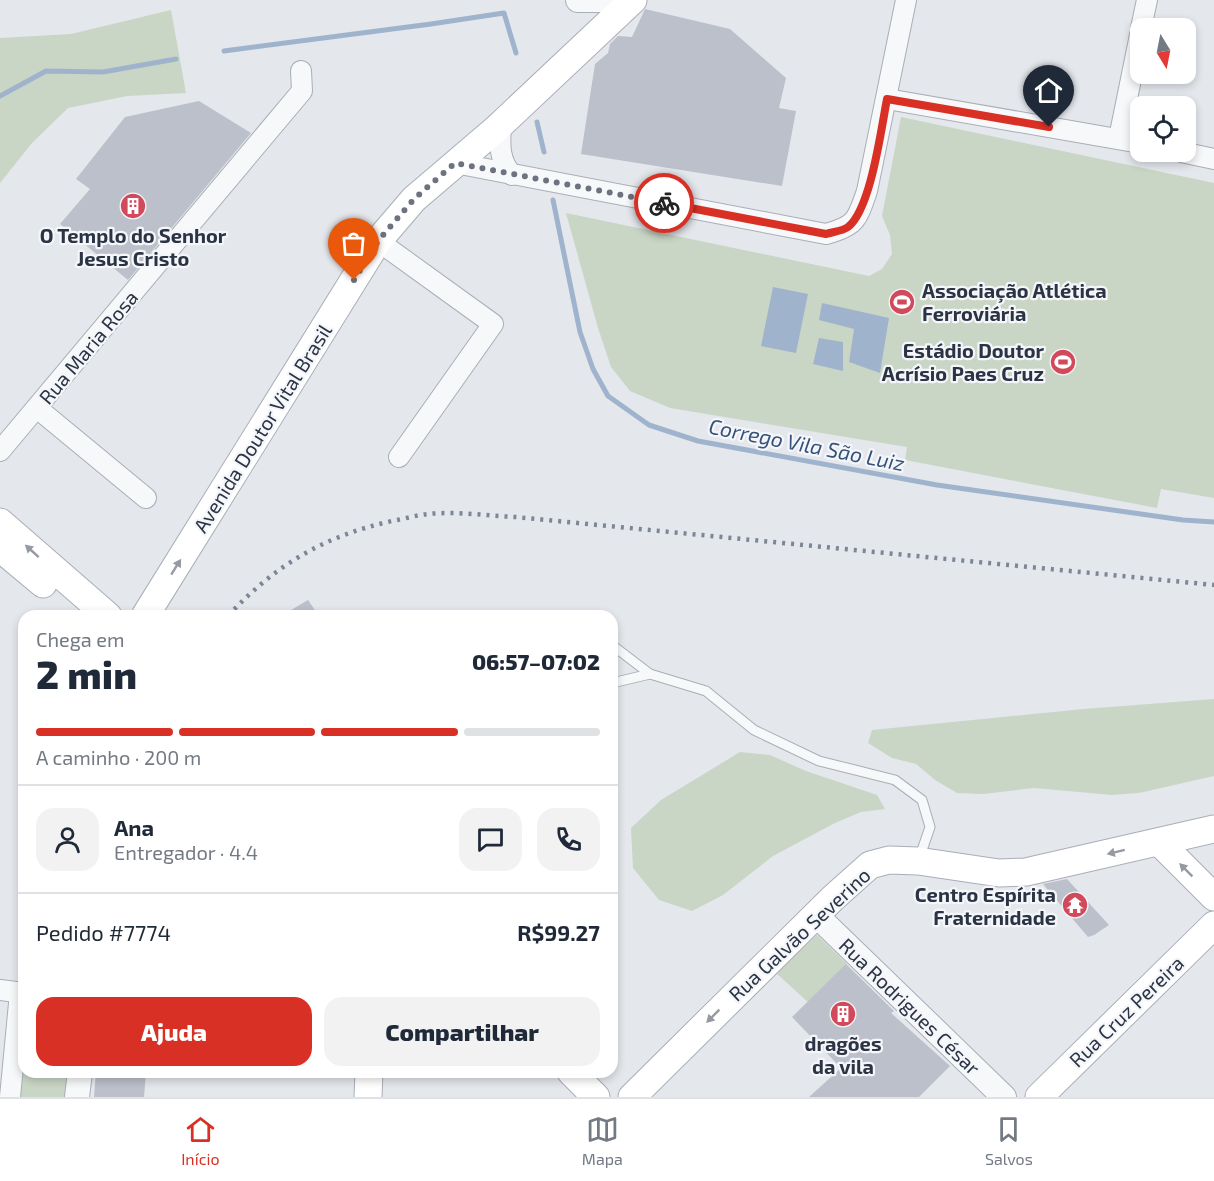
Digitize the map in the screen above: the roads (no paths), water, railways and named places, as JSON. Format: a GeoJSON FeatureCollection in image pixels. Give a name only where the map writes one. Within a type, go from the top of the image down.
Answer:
{"type":"FeatureCollection","features":[{"type":"Feature","properties":{"kind":"main road"},"geometry":{"type":"LineString","coordinates":[[501,116],[521,83],[610,0]]}},
{"type":"Feature","properties":{"kind":"main road"},"geometry":{"type":"LineString","coordinates":[[501,116],[553,76],[633,0]]}},
{"type":"Feature","properties":{"kind":"main road","name":"Avenida Doutor Vital Brasil"},"geometry":{"type":"LineString","coordinates":[[149,610],[378,241],[414,199],[455,163],[501,116]]}},
{"type":"Feature","properties":{"kind":"main road"},"geometry":{"type":"LineString","coordinates":[[0,522],[101,610]]}},
{"type":"Feature","properties":{"kind":"main road"},"geometry":{"type":"LineString","coordinates":[[0,548],[75,610]]}},
{"type":"Feature","properties":{"kind":"main road","name":"Rua Galvão Severino"},"geometry":{"type":"LineString","coordinates":[[632,1097],[816,915],[870,865],[889,860],[918,861],[999,873],[1026,872],[1214,829]]}},
{"type":"Feature","properties":{"kind":"main road"},"geometry":{"type":"LineString","coordinates":[[1159,842],[1214,897]]}},
{"type":"Feature","properties":{"kind":"main road","name":"Rua Cruz Pereira"},"geometry":{"type":"LineString","coordinates":[[1039,1097],[1214,925]]}},
{"type":"Feature","properties":{"kind":"main road"},"geometry":{"type":"LineString","coordinates":[[368,1097],[369,1078]]}},
{"type":"Feature","properties":{"kind":"main road"},"geometry":{"type":"LineString","coordinates":[[577,1078],[596,1097]]}},
{"type":"Feature","properties":{"kind":"street"},"geometry":{"type":"LineString","coordinates":[[578,0],[604,0]]}},
{"type":"Feature","properties":{"kind":"street"},"geometry":{"type":"LineString","coordinates":[[455,163],[826,234],[847,228],[860,213],[867,191],[906,0]]}},
{"type":"Feature","properties":{"kind":"street"},"geometry":{"type":"LineString","coordinates":[[1143,18],[1147,0]]}},
{"type":"Feature","properties":{"kind":"street","name":"Rua Maria Rosa"},"geometry":{"type":"LineString","coordinates":[[0,451],[302,91],[301,71]]}},
{"type":"Feature","properties":{"kind":"street"},"geometry":{"type":"LineString","coordinates":[[1119,138],[1130,84]]}},
{"type":"Feature","properties":{"kind":"street"},"geometry":{"type":"LineString","coordinates":[[887,99],[1130,141]]}},
{"type":"Feature","properties":{"kind":"street"},"geometry":{"type":"LineString","coordinates":[[501,116],[502,159],[512,175]]}},
{"type":"Feature","properties":{"kind":"street"},"geometry":{"type":"LineString","coordinates":[[1196,155],[1214,159]]}},
{"type":"Feature","properties":{"kind":"street"},"geometry":{"type":"LineString","coordinates":[[378,241],[493,324],[399,457]]}},
{"type":"Feature","properties":{"kind":"street"},"geometry":{"type":"LineString","coordinates":[[37,408],[147,498]]}},
{"type":"Feature","properties":{"kind":"street","name":"Rua Rodrigues César"},"geometry":{"type":"LineString","coordinates":[[816,915],[1004,1097]]}},
{"type":"Feature","properties":{"kind":"street"},"geometry":{"type":"LineString","coordinates":[[0,990],[18,992]]}},
{"type":"Feature","properties":{"kind":"street"},"geometry":{"type":"LineString","coordinates":[[10,1097],[18,1028]]}},
{"type":"Feature","properties":{"kind":"street"},"geometry":{"type":"LineString","coordinates":[[77,1097],[79,1078]]}},
{"type":"Feature","properties":{"kind":"lane"},"geometry":{"type":"LineString","coordinates":[[618,650],[650,674],[706,691],[754,730],[819,760],[895,780],[922,800],[930,827],[918,861]]}},
{"type":"Feature","properties":{"kind":"lane"},"geometry":{"type":"LineString","coordinates":[[618,682],[650,674]]}},
{"type":"Feature","properties":{"kind":"water"},"geometry":{"type":"Polygon","coordinates":[[[773,287],[808,294],[796,353],[761,346],[773,287]]]}},
{"type":"Feature","properties":{"kind":"water"},"geometry":{"type":"Polygon","coordinates":[[[822,303],[889,318],[880,373],[849,362],[854,329],[819,320],[822,303]]]}},
{"type":"Feature","properties":{"kind":"water"},"geometry":{"type":"Polygon","coordinates":[[[819,338],[843,342],[843,371],[813,364],[819,338]]]}},
{"type":"Feature","properties":{"kind":"waterway"},"geometry":{"type":"LineString","coordinates":[[224,51],[504,13],[516,53]]}},
{"type":"Feature","properties":{"kind":"waterway"},"geometry":{"type":"LineString","coordinates":[[0,96],[46,71],[103,72],[176,59]]}},
{"type":"Feature","properties":{"kind":"waterway","name":"Corrego Vila São Luiz"},"geometry":{"type":"LineString","coordinates":[[537,122],[544,152]]}},
{"type":"Feature","properties":{"kind":"waterway","name":"Corrego Vila São Luiz"},"geometry":{"type":"LineString","coordinates":[[553,200],[580,332],[593,369],[608,396],[649,425],[698,441],[937,485],[1183,520],[1214,522]]}},
{"type":"Feature","properties":{"kind":"railway"},"geometry":{"type":"LineString","coordinates":[[234,610],[283,567],[323,544],[367,527],[419,515],[439,513],[516,517],[1214,585]]}},
{"type":"Feature","properties":{"kind":"place","name":"O Templo do Senhor Jesus Cristo"},"geometry":{"type":"Point","coordinates":[133,206]}},
{"type":"Feature","properties":{"kind":"place","name":"Associação Atlética Ferroviária"},"geometry":{"type":"Point","coordinates":[902,302]}},
{"type":"Feature","properties":{"kind":"place","name":"Estádio Doutor Acrísio Paes Cruz"},"geometry":{"type":"Point","coordinates":[1063,362]}},
{"type":"Feature","properties":{"kind":"place","name":"Centro Espírita Fraternidade"},"geometry":{"type":"Point","coordinates":[1075,905]}},
{"type":"Feature","properties":{"kind":"place","name":"dragões da vila"},"geometry":{"type":"Point","coordinates":[843,1014]}}]}
